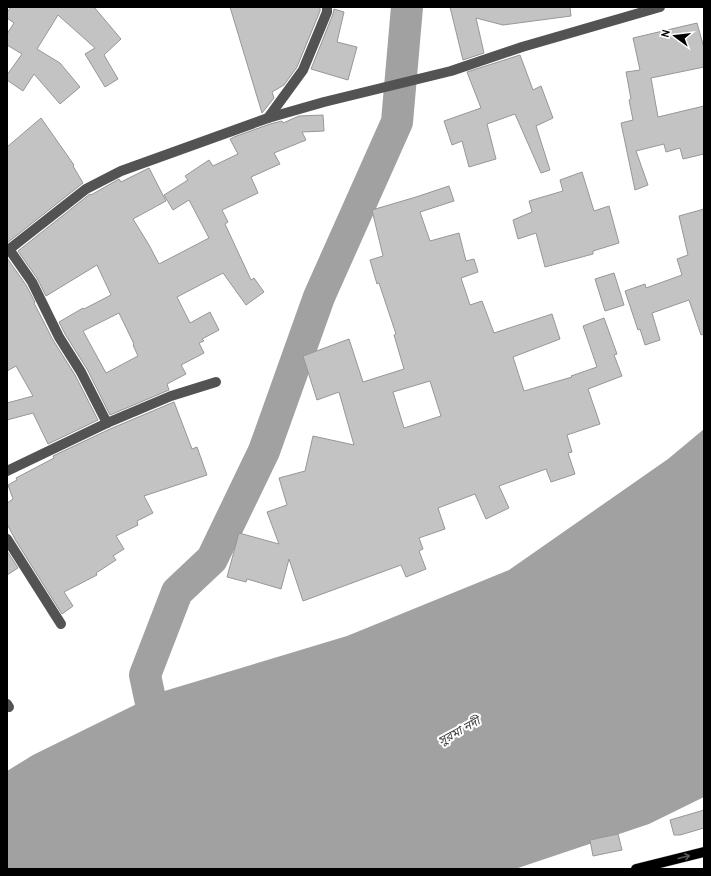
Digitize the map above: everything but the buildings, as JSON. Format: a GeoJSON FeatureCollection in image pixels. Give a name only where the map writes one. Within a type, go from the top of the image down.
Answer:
{"type":"FeatureCollection","features":[{"type":"Feature","properties":{"kind":"main road"},"geometry":{"type":"LineString","coordinates":[[636,869],[704,852]]}},
{"type":"Feature","properties":{"kind":"street"},"geometry":{"type":"LineString","coordinates":[[268,118],[302,70],[327,12],[327,7]]}},
{"type":"Feature","properties":{"kind":"street"},"geometry":{"type":"LineString","coordinates":[[107,423],[32,282],[8,250],[86,189],[121,171],[268,118],[324,102],[451,71],[630,12],[660,7]]}},
{"type":"Feature","properties":{"kind":"street"},"geometry":{"type":"LineString","coordinates":[[7,471],[107,423],[171,396],[216,382]]}},
{"type":"Feature","properties":{"kind":"street"},"geometry":{"type":"LineString","coordinates":[[7,539],[61,624]]}},
{"type":"Feature","properties":{"kind":"water","name":"সুরমা নদী"},"geometry":{"type":"Polygon","coordinates":[[[704,429],[704,797],[649,824],[515,869],[7,869],[7,771],[33,755],[161,692],[347,636],[509,570],[668,459],[704,429]]]}},
{"type":"Feature","properties":{"kind":"waterway"},"geometry":{"type":"LineString","coordinates":[[159,741],[145,675],[177,592],[212,559],[264,451],[319,297],[397,122],[407,7]]}}]}
